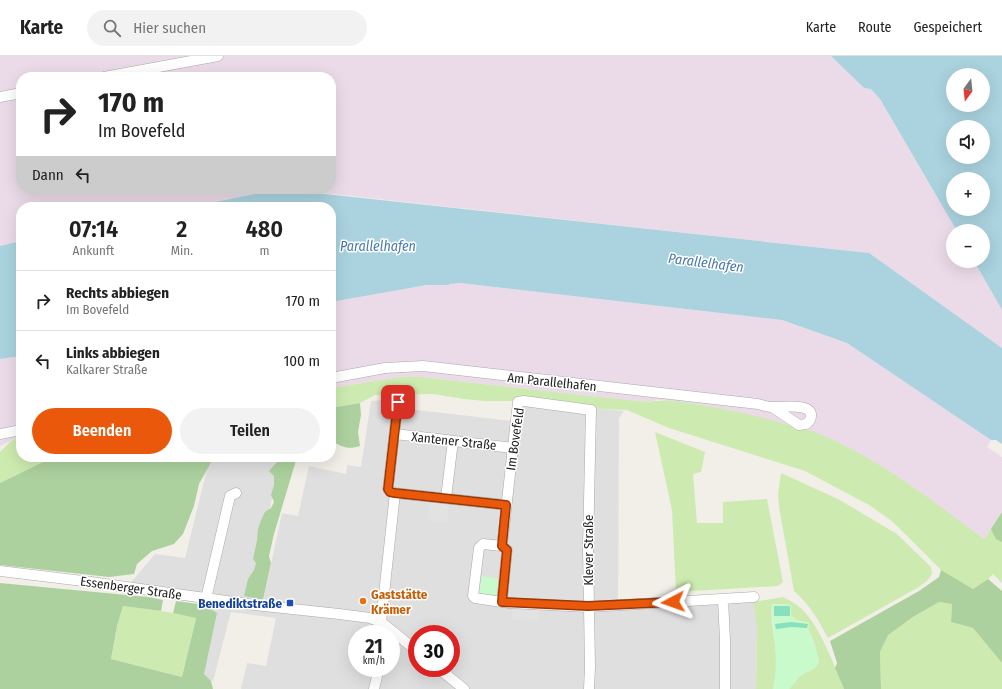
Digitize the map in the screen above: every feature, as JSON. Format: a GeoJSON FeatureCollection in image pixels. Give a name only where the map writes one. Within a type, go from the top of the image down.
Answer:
{"type":"FeatureCollection","features":[{"type":"Feature","properties":{"kind":"street"},"geometry":{"type":"LineString","coordinates":[[131,72],[218,56]]}},
{"type":"Feature","properties":{"kind":"street"},"geometry":{"type":"LineString","coordinates":[[0,97],[16,94]]}},
{"type":"Feature","properties":{"kind":"street","name":"Am Parallelhafen"},"geometry":{"type":"LineString","coordinates":[[336,377],[385,368],[422,366],[758,404],[772,407]]}},
{"type":"Feature","properties":{"kind":"street","name":"Im Bovefeld"},"geometry":{"type":"LineString","coordinates":[[502,602],[507,550],[502,546],[518,402],[524,401],[591,410]]}},
{"type":"Feature","properties":{"kind":"street"},"geometry":{"type":"LineString","coordinates":[[398,402],[388,489],[390,492],[506,505]]}},
{"type":"Feature","properties":{"kind":"street","name":"Klever Straße"},"geometry":{"type":"LineString","coordinates":[[589,689],[588,548],[591,410]]}},
{"type":"Feature","properties":{"kind":"street"},"geometry":{"type":"LineString","coordinates":[[0,434],[16,431]]}},
{"type":"Feature","properties":{"kind":"street","name":"Xantener Straße"},"geometry":{"type":"LineString","coordinates":[[395,434],[513,448]]}},
{"type":"Feature","properties":{"kind":"street"},"geometry":{"type":"LineString","coordinates":[[446,498],[453,441]]}},
{"type":"Feature","properties":{"kind":"street"},"geometry":{"type":"LineString","coordinates":[[206,599],[230,496],[236,493]]}},
{"type":"Feature","properties":{"kind":"street"},"geometry":{"type":"LineString","coordinates":[[381,622],[395,493]]}},
{"type":"Feature","properties":{"kind":"street"},"geometry":{"type":"LineString","coordinates":[[502,546],[483,544],[479,548],[473,596],[478,600],[588,606],[754,597]]}},
{"type":"Feature","properties":{"kind":"street","name":"Essenberger Straße"},"geometry":{"type":"LineString","coordinates":[[0,571],[206,599],[370,618],[381,622],[383,625]]}},
{"type":"Feature","properties":{"kind":"street","name":"Essenberger Straße"},"geometry":{"type":"LineString","coordinates":[[0,577],[57,578]]}},
{"type":"Feature","properties":{"kind":"street"},"geometry":{"type":"LineString","coordinates":[[723,599],[725,689]]}},
{"type":"Feature","properties":{"kind":"street"},"geometry":{"type":"LineString","coordinates":[[374,689],[377,677]]}},
{"type":"Feature","properties":{"kind":"street"},"geometry":{"type":"LineString","coordinates":[[449,677],[464,689]]}},
{"type":"Feature","properties":{"kind":"shaded area"},"geometry":{"type":"Polygon","coordinates":[[[0,56],[831,56],[864,88],[871,89],[880,99],[946,212],[946,216],[948,216],[953,224],[946,224],[946,268],[978,268],[1002,310],[1002,348],[868,253],[332,194],[336,194],[336,72],[16,72],[16,194],[254,194],[215,202],[16,202],[16,242],[0,246],[0,56]]]}},
{"type":"Feature","properties":{"kind":"shaded area"},"geometry":{"type":"Polygon","coordinates":[[[460,283],[782,320],[847,343],[991,440],[987,447],[1002,457],[1002,512],[984,539],[937,505],[848,447],[808,430],[733,411],[658,400],[646,402],[420,377],[400,377],[336,387],[336,301],[427,285],[460,283]]]}},
{"type":"Feature","properties":{"kind":"shaded area"},"geometry":{"type":"Polygon","coordinates":[[[16,357],[16,438],[0,446],[0,359],[16,357]]]}},
{"type":"Feature","properties":{"kind":"shaded area"},"geometry":{"type":"Polygon","coordinates":[[[409,398],[408,409],[512,421],[518,398],[624,411],[619,418],[618,605],[754,597],[757,632],[756,689],[241,689],[247,663],[266,666],[276,618],[231,612],[213,681],[192,678],[207,618],[210,599],[127,587],[155,554],[185,558],[209,462],[280,462],[249,604],[262,606],[282,513],[298,516],[309,466],[346,474],[347,465],[361,467],[371,401],[409,398]]]}},
{"type":"Feature","properties":{"kind":"shaded area"},"geometry":{"type":"Polygon","coordinates":[[[431,502],[449,504],[447,522],[427,520],[431,502]]]}},
{"type":"Feature","properties":{"kind":"shaded area"},"geometry":{"type":"Polygon","coordinates":[[[513,607],[539,609],[538,621],[512,620],[513,607]]]}},
{"type":"Feature","properties":{"kind":"green space"},"geometry":{"type":"Polygon","coordinates":[[[400,377],[420,377],[646,402],[682,402],[739,412],[812,431],[836,441],[902,479],[984,539],[1002,512],[1002,583],[993,574],[973,589],[944,573],[893,522],[869,505],[805,471],[669,428],[627,410],[603,409],[518,398],[514,401],[485,401],[433,394],[375,395],[360,403],[336,407],[336,387],[400,377]]]}},
{"type":"Feature","properties":{"kind":"green space"},"geometry":{"type":"Polygon","coordinates":[[[360,403],[361,415],[358,432],[360,446],[352,448],[336,443],[336,407],[360,403]]]}},
{"type":"Feature","properties":{"kind":"green space"},"geometry":{"type":"Polygon","coordinates":[[[655,432],[705,452],[701,472],[693,474],[697,523],[723,523],[723,502],[767,499],[783,582],[778,586],[676,592],[672,510],[655,432]]]}},
{"type":"Feature","properties":{"kind":"green space"},"geometry":{"type":"Polygon","coordinates":[[[16,438],[16,462],[43,462],[0,483],[0,452],[16,438]]]}},
{"type":"Feature","properties":{"kind":"green space"},"geometry":{"type":"Polygon","coordinates":[[[43,462],[211,462],[199,484],[194,506],[183,534],[174,544],[152,551],[137,564],[134,574],[109,577],[0,565],[0,483],[43,462]]]}},
{"type":"Feature","properties":{"kind":"green space"},"geometry":{"type":"Polygon","coordinates":[[[277,462],[296,462],[274,534],[269,556],[271,563],[263,600],[244,596],[248,579],[254,570],[256,563],[253,559],[258,529],[265,512],[271,508],[274,502],[271,495],[274,485],[274,476],[269,471],[277,462]]]}},
{"type":"Feature","properties":{"kind":"green space"},"geometry":{"type":"Polygon","coordinates":[[[781,473],[838,499],[897,534],[931,567],[932,574],[927,581],[917,588],[828,638],[813,613],[794,591],[779,507],[778,494],[781,473]]]}},
{"type":"Feature","properties":{"kind":"green space"},"geometry":{"type":"Polygon","coordinates":[[[1002,512],[1002,542],[996,539],[991,529],[1002,512]]]}},
{"type":"Feature","properties":{"kind":"green space"},"geometry":{"type":"Polygon","coordinates":[[[941,570],[973,589],[988,579],[1002,591],[1002,663],[973,628],[951,622],[952,604],[939,602],[913,617],[888,635],[880,652],[881,689],[844,689],[835,668],[837,663],[830,641],[919,591],[939,577],[941,570]]]}},
{"type":"Feature","properties":{"kind":"green space"},"geometry":{"type":"Polygon","coordinates":[[[482,576],[499,579],[496,596],[479,594],[482,576]]]}},
{"type":"Feature","properties":{"kind":"green space"},"geometry":{"type":"Polygon","coordinates":[[[0,583],[148,597],[163,600],[161,611],[123,606],[117,626],[111,659],[182,677],[196,618],[173,613],[176,601],[205,605],[217,613],[204,674],[211,681],[213,689],[0,689],[0,583]]]}},
{"type":"Feature","properties":{"kind":"green space"},"geometry":{"type":"Polygon","coordinates":[[[783,597],[797,605],[812,621],[825,644],[844,689],[789,689],[801,675],[815,668],[819,662],[814,642],[808,629],[809,623],[796,620],[791,615],[791,605],[772,604],[772,623],[776,659],[775,681],[773,689],[756,689],[757,632],[754,602],[783,597]]]}},
{"type":"Feature","properties":{"kind":"green space"},"geometry":{"type":"Polygon","coordinates":[[[939,602],[952,604],[951,622],[973,628],[1002,663],[1002,689],[881,689],[880,652],[888,634],[939,602]]]}},
{"type":"Feature","properties":{"kind":"green space"},"geometry":{"type":"Polygon","coordinates":[[[772,604],[791,605],[791,615],[796,620],[809,623],[808,629],[814,642],[819,662],[815,668],[801,675],[789,689],[773,689],[776,657],[772,604]]]}},
{"type":"Feature","properties":{"kind":"green space"},"geometry":{"type":"Polygon","coordinates":[[[123,606],[196,617],[182,677],[111,659],[117,626],[123,606]]]}},
{"type":"Feature","properties":{"kind":"green space"},"geometry":{"type":"Polygon","coordinates":[[[774,606],[790,606],[790,616],[774,616],[774,606]]]}},
{"type":"Feature","properties":{"kind":"green space"},"geometry":{"type":"Polygon","coordinates":[[[791,622],[808,624],[807,628],[792,627],[776,629],[775,624],[791,622]]]}},
{"type":"Feature","properties":{"kind":"water"},"geometry":{"type":"Polygon","coordinates":[[[831,56],[1002,56],[1002,310],[978,268],[990,268],[990,224],[953,224],[948,216],[990,216],[990,172],[946,172],[946,212],[880,99],[871,89],[864,88],[831,56]]]}},
{"type":"Feature","properties":{"kind":"water","name":"Parallelhafen"},"geometry":{"type":"Polygon","coordinates":[[[254,194],[325,194],[869,253],[1002,348],[1002,444],[996,440],[991,440],[847,343],[782,320],[460,283],[449,285],[427,285],[336,301],[336,202],[215,202],[254,194]]]}},
{"type":"Feature","properties":{"kind":"water"},"geometry":{"type":"Polygon","coordinates":[[[16,242],[16,357],[0,359],[0,246],[16,242]]]}},
{"type":"Feature","properties":{"kind":"place","name":"Gaststätte Krämer"},"geometry":{"type":"Point","coordinates":[363,601]}},
{"type":"Feature","properties":{"kind":"place","name":"Benediktstraße"},"geometry":{"type":"Point","coordinates":[290,603]}},
{"type":"Feature","properties":{"kind":"route"},"geometry":{"type":"LineString","coordinates":[[398,402],[388,489],[390,492],[395,493],[506,505],[502,546],[507,550],[502,602],[588,606],[673,602]]}}]}
